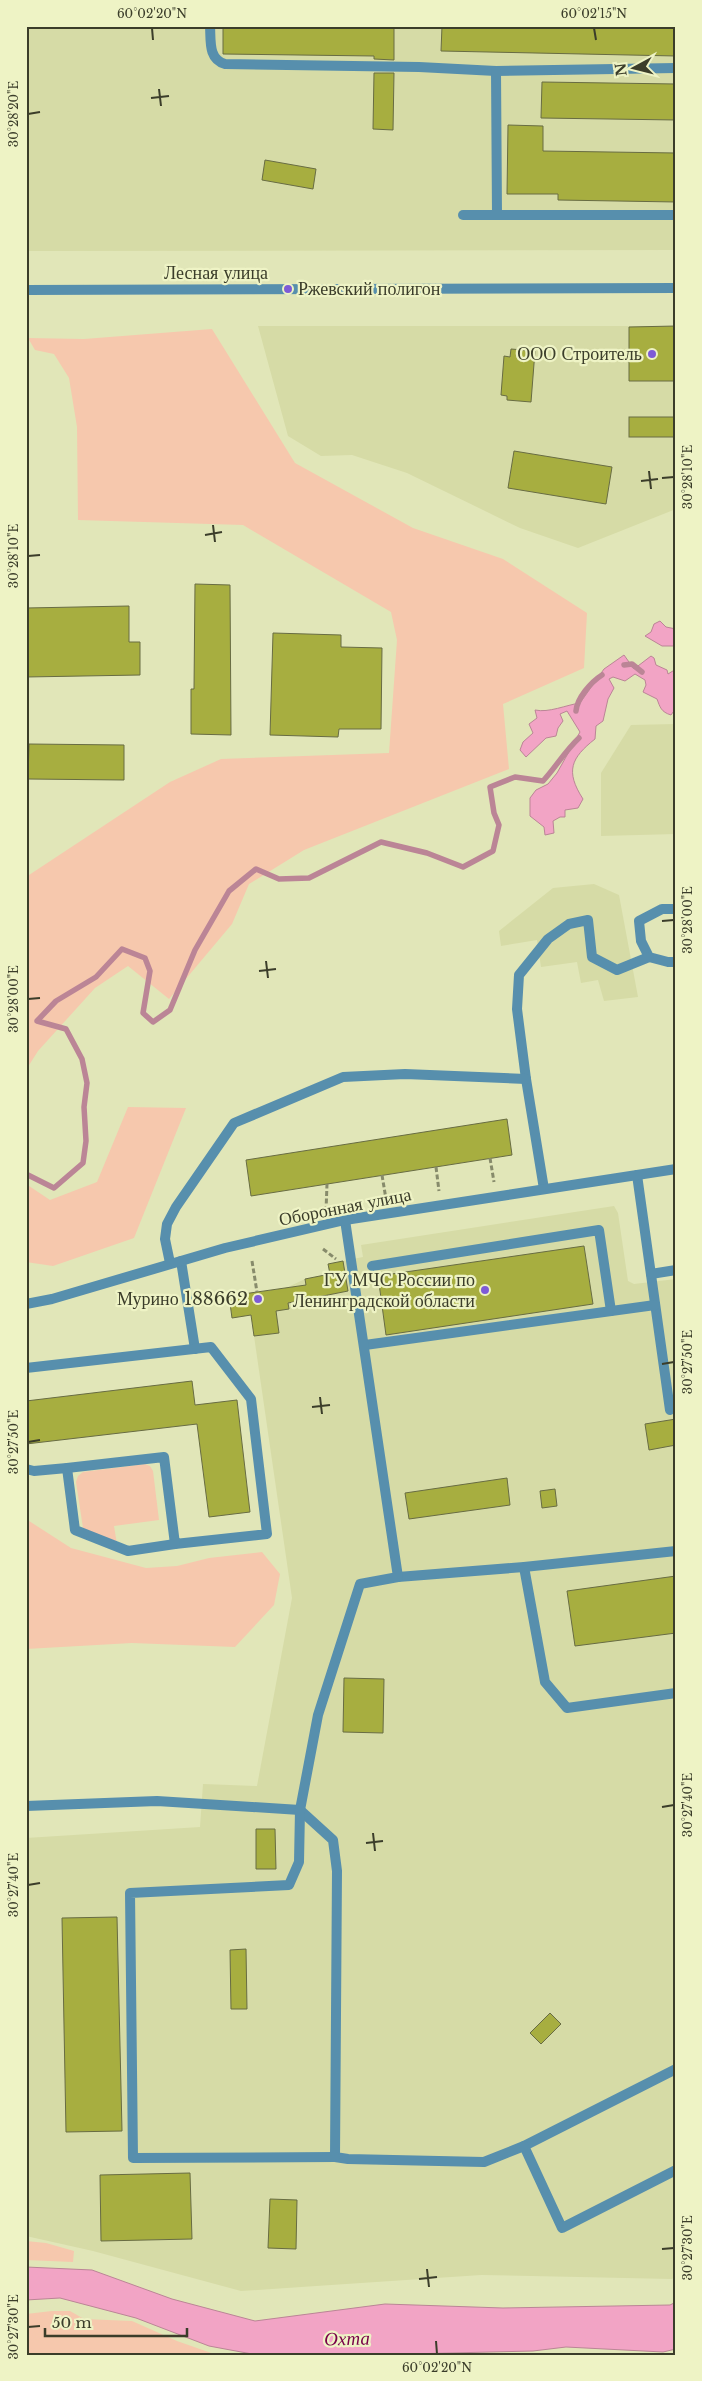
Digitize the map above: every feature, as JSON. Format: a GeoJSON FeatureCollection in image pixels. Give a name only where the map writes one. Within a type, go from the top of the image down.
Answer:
{"type":"FeatureCollection","features":[{"type":"Feature","properties":{"kind":"street"},"geometry":{"type":"LineString","coordinates":[[210,26],[212,52],[216,60],[225,64],[418,66],[496,70],[676,68]]}},
{"type":"Feature","properties":{"kind":"street"},"geometry":{"type":"LineString","coordinates":[[496,70],[497,215]]}},
{"type":"Feature","properties":{"kind":"street"},"geometry":{"type":"LineString","coordinates":[[463,215],[676,215]]}},
{"type":"Feature","properties":{"kind":"street","name":"Лесная улица"},"geometry":{"type":"LineString","coordinates":[[26,290],[676,288]]}},
{"type":"Feature","properties":{"kind":"street"},"geometry":{"type":"LineString","coordinates":[[649,957],[641,941],[639,921],[662,909],[676,909]]}},
{"type":"Feature","properties":{"kind":"street"},"geometry":{"type":"LineString","coordinates":[[544,1189],[517,1009],[519,975],[548,940],[569,924],[588,920],[592,957],[605,965],[617,970],[649,957],[676,962]]}},
{"type":"Feature","properties":{"kind":"street"},"geometry":{"type":"LineString","coordinates":[[195,1349],[176,1262],[165,1239],[168,1224],[176,1208],[234,1122],[344,1077],[405,1074],[526,1079]]}},
{"type":"Feature","properties":{"kind":"street","name":"Оборонная улица"},"geometry":{"type":"LineString","coordinates":[[26,1304],[52,1299],[225,1248],[345,1220],[676,1168]]}},
{"type":"Feature","properties":{"kind":"street"},"geometry":{"type":"LineString","coordinates":[[637,1175],[670,1410]]}},
{"type":"Feature","properties":{"kind":"street"},"geometry":{"type":"LineString","coordinates":[[345,1220],[398,1577]]}},
{"type":"Feature","properties":{"kind":"street"},"geometry":{"type":"LineString","coordinates":[[372,1266],[599,1230],[611,1311]]}},
{"type":"Feature","properties":{"kind":"street"},"geometry":{"type":"LineString","coordinates":[[651,1274],[676,1270]]}},
{"type":"Feature","properties":{"kind":"street"},"geometry":{"type":"LineString","coordinates":[[365,1345],[655,1305]]}},
{"type":"Feature","properties":{"kind":"street"},"geometry":{"type":"LineString","coordinates":[[26,1368],[211,1347],[251,1399],[267,1534],[128,1551],[74,1530],[67,1468]]}},
{"type":"Feature","properties":{"kind":"street"},"geometry":{"type":"LineString","coordinates":[[26,1469],[34,1471],[164,1457],[175,1544]]}},
{"type":"Feature","properties":{"kind":"street"},"geometry":{"type":"LineString","coordinates":[[676,1551],[524,1567],[398,1577],[360,1584],[318,1715],[300,1810],[299,1862],[289,1885],[130,1893],[132,2158],[335,2157],[348,2159],[484,2162],[524,2146],[676,2069]]}},
{"type":"Feature","properties":{"kind":"street"},"geometry":{"type":"LineString","coordinates":[[524,1567],[545,1682],[567,1708],[676,1693]]}},
{"type":"Feature","properties":{"kind":"street"},"geometry":{"type":"LineString","coordinates":[[26,1806],[157,1801],[300,1810],[333,1840],[337,1871],[335,2157]]}},
{"type":"Feature","properties":{"kind":"street"},"geometry":{"type":"LineString","coordinates":[[524,2146],[562,2228],[676,2170]]}},
{"type":"Feature","properties":{"kind":"path"},"geometry":{"type":"LineString","coordinates":[[490,1158],[496,1197]]}},
{"type":"Feature","properties":{"kind":"path"},"geometry":{"type":"LineString","coordinates":[[436,1167],[442,1205]]}},
{"type":"Feature","properties":{"kind":"path"},"geometry":{"type":"LineString","coordinates":[[382,1175],[388,1214]]}},
{"type":"Feature","properties":{"kind":"path"},"geometry":{"type":"LineString","coordinates":[[326,1214],[327,1184]]}},
{"type":"Feature","properties":{"kind":"path"},"geometry":{"type":"LineString","coordinates":[[323,1249],[339,1262]]}},
{"type":"Feature","properties":{"kind":"path"},"geometry":{"type":"LineString","coordinates":[[252,1261],[257,1292]]}},
{"type":"Feature","properties":{"kind":"shaded area"},"geometry":{"type":"Polygon","coordinates":[[[26,26],[676,26],[676,250],[26,251],[26,26]]]}},
{"type":"Feature","properties":{"kind":"shaded area"},"geometry":{"type":"Polygon","coordinates":[[[258,326],[676,326],[676,509],[578,548],[520,528],[407,473],[352,455],[321,456],[288,436],[258,326]]]}},
{"type":"Feature","properties":{"kind":"shaded area"},"geometry":{"type":"Polygon","coordinates":[[[212,329],[295,463],[413,528],[503,559],[587,613],[584,668],[503,704],[509,769],[304,850],[249,884],[232,924],[169,999],[128,966],[95,988],[38,1051],[26,1070],[26,877],[170,782],[221,759],[389,753],[397,640],[391,612],[243,525],[78,520],[77,427],[69,378],[54,354],[35,350],[28,338],[84,339],[212,329]]]}},
{"type":"Feature","properties":{"kind":"shaded area"},"geometry":{"type":"Polygon","coordinates":[[[676,724],[676,834],[601,836],[601,773],[631,725],[676,724]]]}},
{"type":"Feature","properties":{"kind":"shaded area"},"geometry":{"type":"Polygon","coordinates":[[[594,884],[619,895],[638,997],[604,1001],[598,980],[581,983],[577,962],[541,967],[537,940],[501,946],[499,931],[553,888],[594,884]]]}},
{"type":"Feature","properties":{"kind":"shaded area"},"geometry":{"type":"Polygon","coordinates":[[[128,1107],[186,1108],[134,1238],[53,1266],[26,1262],[26,1184],[50,1200],[97,1182],[128,1107]]]}},
{"type":"Feature","properties":{"kind":"shaded area"},"geometry":{"type":"Polygon","coordinates":[[[614,1206],[618,1213],[628,1281],[634,1284],[676,1279],[676,2276],[672,2279],[481,2275],[241,2291],[93,2251],[26,2236],[26,1838],[200,1827],[203,1784],[257,1786],[292,1598],[254,1336],[279,1333],[276,1311],[289,1309],[286,1288],[305,1279],[329,1274],[328,1264],[363,1257],[361,1245],[614,1206]]]}},
{"type":"Feature","properties":{"kind":"shaded area"},"geometry":{"type":"Polygon","coordinates":[[[145,1464],[150,1466],[153,1471],[159,1520],[114,1526],[117,1544],[83,1528],[76,1482],[78,1476],[83,1472],[145,1464]]]}},
{"type":"Feature","properties":{"kind":"shaded area"},"geometry":{"type":"Polygon","coordinates":[[[26,1519],[71,1548],[146,1568],[177,1566],[209,1558],[262,1552],[280,1574],[274,1605],[235,1647],[132,1643],[26,1649],[26,1519]]]}},
{"type":"Feature","properties":{"kind":"shaded area"},"geometry":{"type":"Polygon","coordinates":[[[26,2241],[46,2243],[74,2251],[73,2262],[26,2260],[26,2241]]]}},
{"type":"Feature","properties":{"kind":"shaded area"},"geometry":{"type":"Polygon","coordinates":[[[70,2311],[84,2319],[132,2321],[177,2341],[217,2355],[26,2355],[26,2314],[70,2311]]]}},
{"type":"Feature","properties":{"kind":"water"},"geometry":{"type":"Polygon","coordinates":[[[660,621],[666,627],[676,629],[676,646],[662,646],[645,636],[651,632],[654,624],[660,621]]]}},
{"type":"Feature","properties":{"kind":"water"},"geometry":{"type":"Polygon","coordinates":[[[624,655],[634,669],[651,656],[654,658],[656,665],[667,670],[668,674],[676,669],[676,708],[671,715],[663,711],[657,699],[643,692],[646,685],[645,680],[635,674],[625,681],[613,677],[609,679],[614,688],[608,699],[603,721],[596,726],[595,739],[580,752],[573,766],[574,780],[583,799],[578,808],[565,810],[565,817],[560,817],[553,821],[554,833],[545,835],[544,827],[530,816],[530,798],[536,790],[548,784],[557,773],[580,732],[567,711],[560,714],[563,721],[558,728],[556,736],[546,738],[526,757],[520,750],[523,742],[533,733],[529,724],[537,718],[535,710],[552,710],[580,703],[604,669],[624,655]]]}},
{"type":"Feature","properties":{"kind":"water","name":"Охта"},"geometry":{"type":"Polygon","coordinates":[[[26,2267],[92,2270],[172,2299],[255,2321],[385,2304],[503,2308],[670,2305],[676,2302],[676,2349],[663,2352],[566,2347],[533,2351],[408,2354],[252,2354],[209,2346],[136,2318],[60,2298],[26,2300],[26,2267]]]}},
{"type":"Feature","properties":{"kind":"building"},"geometry":{"type":"Polygon","coordinates":[[[223,26],[394,26],[394,60],[374,59],[374,56],[223,54],[223,26]]]}},
{"type":"Feature","properties":{"kind":"building"},"geometry":{"type":"Polygon","coordinates":[[[442,26],[676,26],[676,56],[441,51],[442,26]]]}},
{"type":"Feature","properties":{"kind":"building"},"geometry":{"type":"Polygon","coordinates":[[[374,73],[394,73],[393,130],[373,129],[374,73]]]}},
{"type":"Feature","properties":{"kind":"building"},"geometry":{"type":"Polygon","coordinates":[[[542,82],[676,84],[676,120],[541,118],[542,82]]]}},
{"type":"Feature","properties":{"kind":"building"},"geometry":{"type":"Polygon","coordinates":[[[508,125],[543,126],[543,151],[676,153],[676,202],[558,200],[558,194],[507,194],[508,125]]]}},
{"type":"Feature","properties":{"kind":"building"},"geometry":{"type":"Polygon","coordinates":[[[265,160],[316,169],[313,189],[262,180],[265,160]]]}},
{"type":"Feature","properties":{"kind":"building","name":"ООО Строитель"},"geometry":{"type":"Polygon","coordinates":[[[676,326],[676,381],[629,381],[629,327],[676,326]]]}},
{"type":"Feature","properties":{"kind":"building"},"geometry":{"type":"Polygon","coordinates":[[[511,349],[535,351],[531,402],[507,400],[507,396],[501,395],[504,356],[510,357],[511,349]]]}},
{"type":"Feature","properties":{"kind":"building"},"geometry":{"type":"Polygon","coordinates":[[[629,417],[676,417],[676,437],[629,437],[629,417]]]}},
{"type":"Feature","properties":{"kind":"building"},"geometry":{"type":"Polygon","coordinates":[[[514,451],[612,467],[606,504],[508,488],[514,451]]]}},
{"type":"Feature","properties":{"kind":"building"},"geometry":{"type":"Polygon","coordinates":[[[195,584],[230,585],[231,735],[191,734],[191,689],[194,689],[195,584]]]}},
{"type":"Feature","properties":{"kind":"building"},"geometry":{"type":"Polygon","coordinates":[[[129,606],[129,642],[140,642],[140,675],[26,677],[26,608],[129,606]]]}},
{"type":"Feature","properties":{"kind":"building"},"geometry":{"type":"Polygon","coordinates":[[[273,633],[341,635],[341,647],[382,648],[381,729],[339,729],[338,737],[270,735],[273,633]]]}},
{"type":"Feature","properties":{"kind":"building"},"geometry":{"type":"Polygon","coordinates":[[[29,744],[124,745],[124,780],[28,779],[29,744]]]}},
{"type":"Feature","properties":{"kind":"building"},"geometry":{"type":"Polygon","coordinates":[[[507,1119],[512,1155],[251,1196],[246,1160],[507,1119]]]}},
{"type":"Feature","properties":{"kind":"building","name":"ГУ МЧС России по Ленинградской области"},"geometry":{"type":"Polygon","coordinates":[[[584,1246],[593,1304],[386,1335],[378,1276],[584,1246]]]}},
{"type":"Feature","properties":{"kind":"building"},"geometry":{"type":"Polygon","coordinates":[[[343,1261],[348,1291],[288,1303],[289,1309],[276,1311],[279,1333],[254,1336],[251,1315],[232,1318],[229,1296],[306,1285],[305,1279],[330,1274],[328,1264],[343,1261]]]}},
{"type":"Feature","properties":{"kind":"building"},"geometry":{"type":"Polygon","coordinates":[[[192,1381],[195,1405],[237,1400],[250,1512],[209,1517],[197,1424],[26,1444],[26,1401],[192,1381]]]}},
{"type":"Feature","properties":{"kind":"building"},"geometry":{"type":"Polygon","coordinates":[[[676,1419],[676,1445],[649,1450],[645,1424],[676,1419]]]}},
{"type":"Feature","properties":{"kind":"building"},"geometry":{"type":"Polygon","coordinates":[[[507,1478],[510,1505],[409,1519],[405,1493],[507,1478]]]}},
{"type":"Feature","properties":{"kind":"building"},"geometry":{"type":"Polygon","coordinates":[[[555,1489],[557,1506],[542,1508],[540,1491],[555,1489]]]}},
{"type":"Feature","properties":{"kind":"building"},"geometry":{"type":"Polygon","coordinates":[[[676,1576],[676,1633],[575,1646],[567,1591],[676,1576]]]}},
{"type":"Feature","properties":{"kind":"building"},"geometry":{"type":"Polygon","coordinates":[[[344,1678],[384,1679],[383,1733],[343,1732],[344,1678]]]}},
{"type":"Feature","properties":{"kind":"building"},"geometry":{"type":"Polygon","coordinates":[[[256,1829],[275,1829],[276,1869],[256,1869],[256,1829]]]}},
{"type":"Feature","properties":{"kind":"building"},"geometry":{"type":"Polygon","coordinates":[[[117,1917],[122,2131],[66,2132],[62,1918],[117,1917]]]}},
{"type":"Feature","properties":{"kind":"building"},"geometry":{"type":"Polygon","coordinates":[[[246,1949],[247,2009],[231,2009],[230,1950],[246,1949]]]}},
{"type":"Feature","properties":{"kind":"building"},"geometry":{"type":"Polygon","coordinates":[[[550,2013],[561,2024],[541,2044],[530,2033],[550,2013]]]}},
{"type":"Feature","properties":{"kind":"building"},"geometry":{"type":"Polygon","coordinates":[[[190,2173],[192,2239],[101,2241],[100,2175],[190,2173]]]}},
{"type":"Feature","properties":{"kind":"building"},"geometry":{"type":"Polygon","coordinates":[[[270,2199],[297,2200],[296,2249],[268,2248],[270,2199]]]}},
{"type":"Feature","properties":{"kind":"waterway"},"geometry":{"type":"LineString","coordinates":[[624,665],[632,664],[642,672]]}},
{"type":"Feature","properties":{"kind":"waterway"},"geometry":{"type":"LineString","coordinates":[[576,711],[585,691],[602,675]]}},
{"type":"Feature","properties":{"kind":"waterway"},"geometry":{"type":"LineString","coordinates":[[26,1174],[54,1188],[83,1163],[86,1141],[84,1107],[87,1083],[82,1059],[66,1029],[37,1021],[56,1001],[96,977],[122,949],[145,958],[150,971],[143,1013],[153,1022],[170,1010],[195,950],[229,891],[256,869],[279,879],[309,878],[381,842],[427,853],[463,867],[493,851],[499,825],[494,813],[490,787],[515,777],[543,781],[579,738]]}},
{"type":"Feature","properties":{"kind":"place","name":"Ржевский полигон"},"geometry":{"type":"Point","coordinates":[288,289]}},
{"type":"Feature","properties":{"kind":"place","name":"ООО Строитель"},"geometry":{"type":"Point","coordinates":[652,354]}},
{"type":"Feature","properties":{"kind":"place","name":"ГУ МЧС России по Ленинградской области"},"geometry":{"type":"Point","coordinates":[485,1290]}},
{"type":"Feature","properties":{"kind":"place","name":"Мурино 188662"},"geometry":{"type":"Point","coordinates":[258,1299]}}]}
